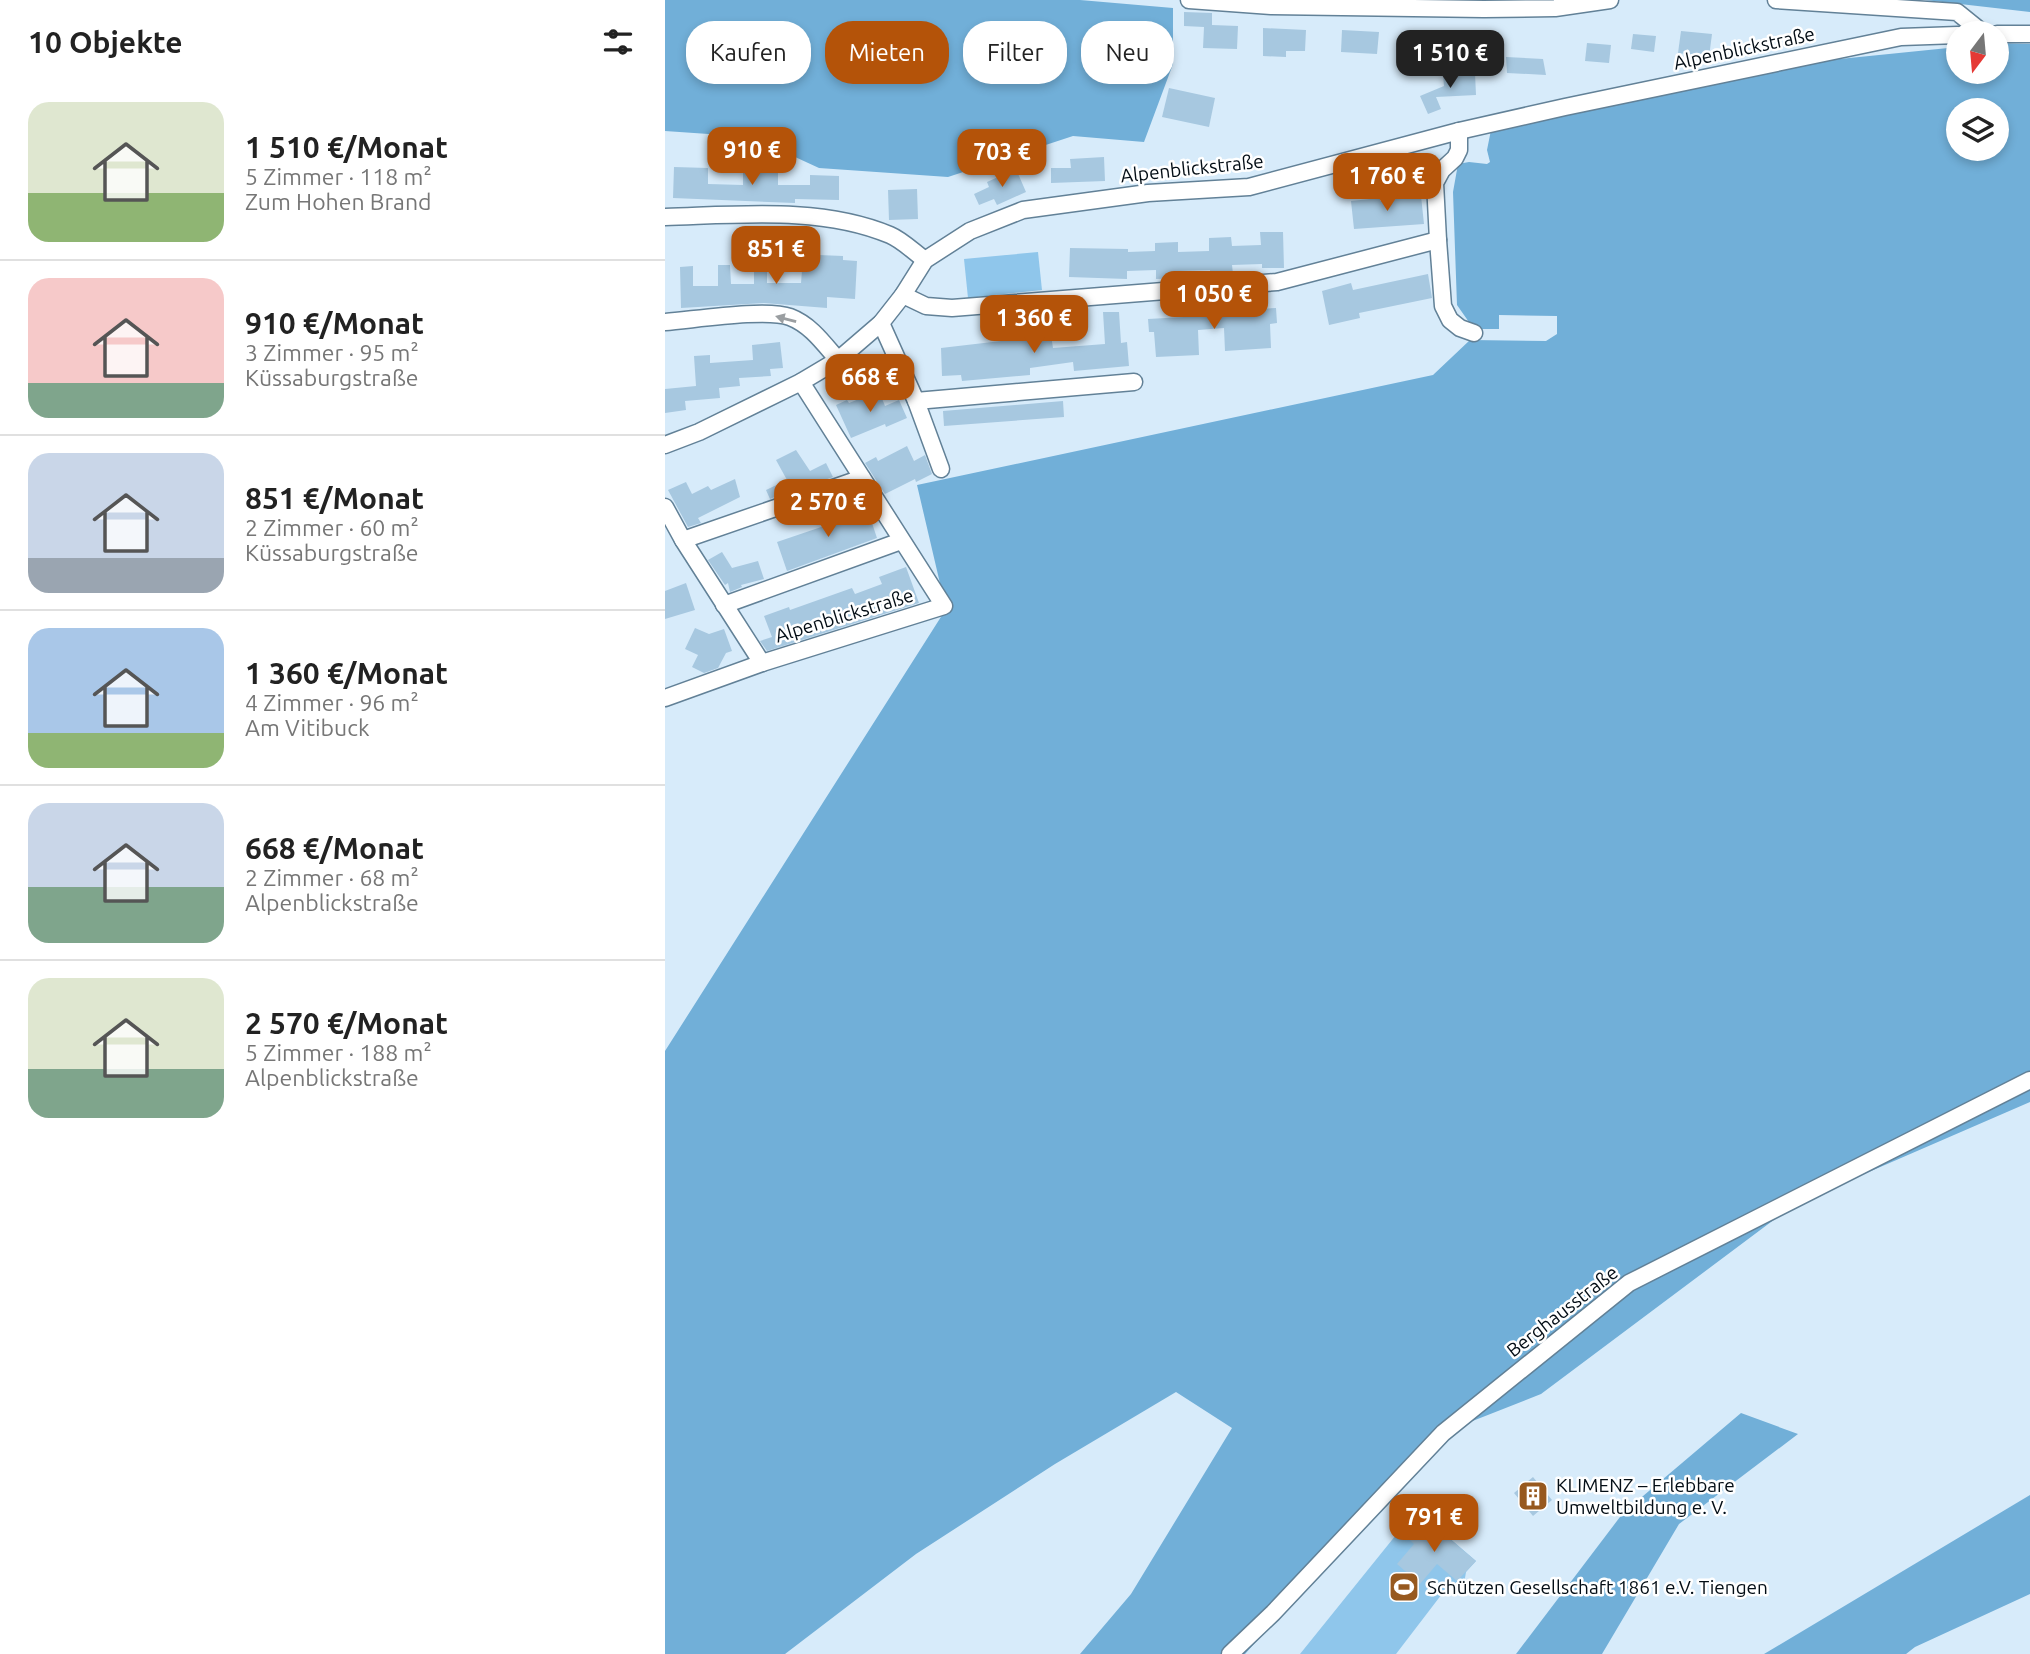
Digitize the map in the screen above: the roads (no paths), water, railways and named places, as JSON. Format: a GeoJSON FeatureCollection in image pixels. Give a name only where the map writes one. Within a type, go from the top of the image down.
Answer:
{"type":"FeatureCollection","features":[{"type":"Feature","properties":{"kind":"street"},"geometry":{"type":"LineString","coordinates":[[1189,0],[1271,6],[1484,9],[1555,8],[1609,0]]}},
{"type":"Feature","properties":{"kind":"street"},"geometry":{"type":"LineString","coordinates":[[1776,0],[1957,12],[1968,21]]}},
{"type":"Feature","properties":{"kind":"street"},"geometry":{"type":"LineString","coordinates":[[2009,34],[2030,34]]}},
{"type":"Feature","properties":{"kind":"street","name":"Alpenblickstraße"},"geometry":{"type":"LineString","coordinates":[[665,445],[699,432],[801,382],[838,360],[881,323],[904,295],[925,260],[970,231],[1023,210],[1148,193],[1249,187],[1459,131],[1901,37],[1946,35]]}},
{"type":"Feature","properties":{"kind":"street"},"geometry":{"type":"LineString","coordinates":[[1459,131],[1459,150],[1435,183],[1438,240],[1443,306],[1450,320],[1460,328],[1474,333]]}},
{"type":"Feature","properties":{"kind":"street"},"geometry":{"type":"LineString","coordinates":[[665,217],[776,214],[843,222],[892,235],[925,260]]}},
{"type":"Feature","properties":{"kind":"street"},"geometry":{"type":"LineString","coordinates":[[904,295],[926,306],[951,308],[1277,282],[1438,240]]}},
{"type":"Feature","properties":{"kind":"street"},"geometry":{"type":"LineString","coordinates":[[665,322],[754,314],[788,316],[812,330],[838,360]]}},
{"type":"Feature","properties":{"kind":"street"},"geometry":{"type":"LineString","coordinates":[[881,323],[916,401],[941,469]]}},
{"type":"Feature","properties":{"kind":"street","name":"Alpenblickstraße"},"geometry":{"type":"LineString","coordinates":[[665,698],[762,663],[944,606],[801,382]]}},
{"type":"Feature","properties":{"kind":"street"},"geometry":{"type":"LineString","coordinates":[[916,401],[1134,382]]}},
{"type":"Feature","properties":{"kind":"street"},"geometry":{"type":"LineString","coordinates":[[683,540],[862,478]]}},
{"type":"Feature","properties":{"kind":"street","name":"Alpenblickstraße"},"geometry":{"type":"LineString","coordinates":[[665,507],[683,540],[762,663]]}},
{"type":"Feature","properties":{"kind":"street"},"geometry":{"type":"LineString","coordinates":[[724,605],[901,541]]}},
{"type":"Feature","properties":{"kind":"street","name":"Berghausstraße"},"geometry":{"type":"LineString","coordinates":[[1230,1654],[1273,1613],[1443,1433],[1629,1283],[2030,1080]]}},
{"type":"Feature","properties":{"kind":"place","name":"KLIMENZ – Erlebbare Umweltbildung e. V."},"geometry":{"type":"Point","coordinates":[1533,1496]}},
{"type":"Feature","properties":{"kind":"place","name":"Schützen Gesellschaft 1861 e.V. Tiengen"},"geometry":{"type":"Point","coordinates":[1404,1587]}}]}
